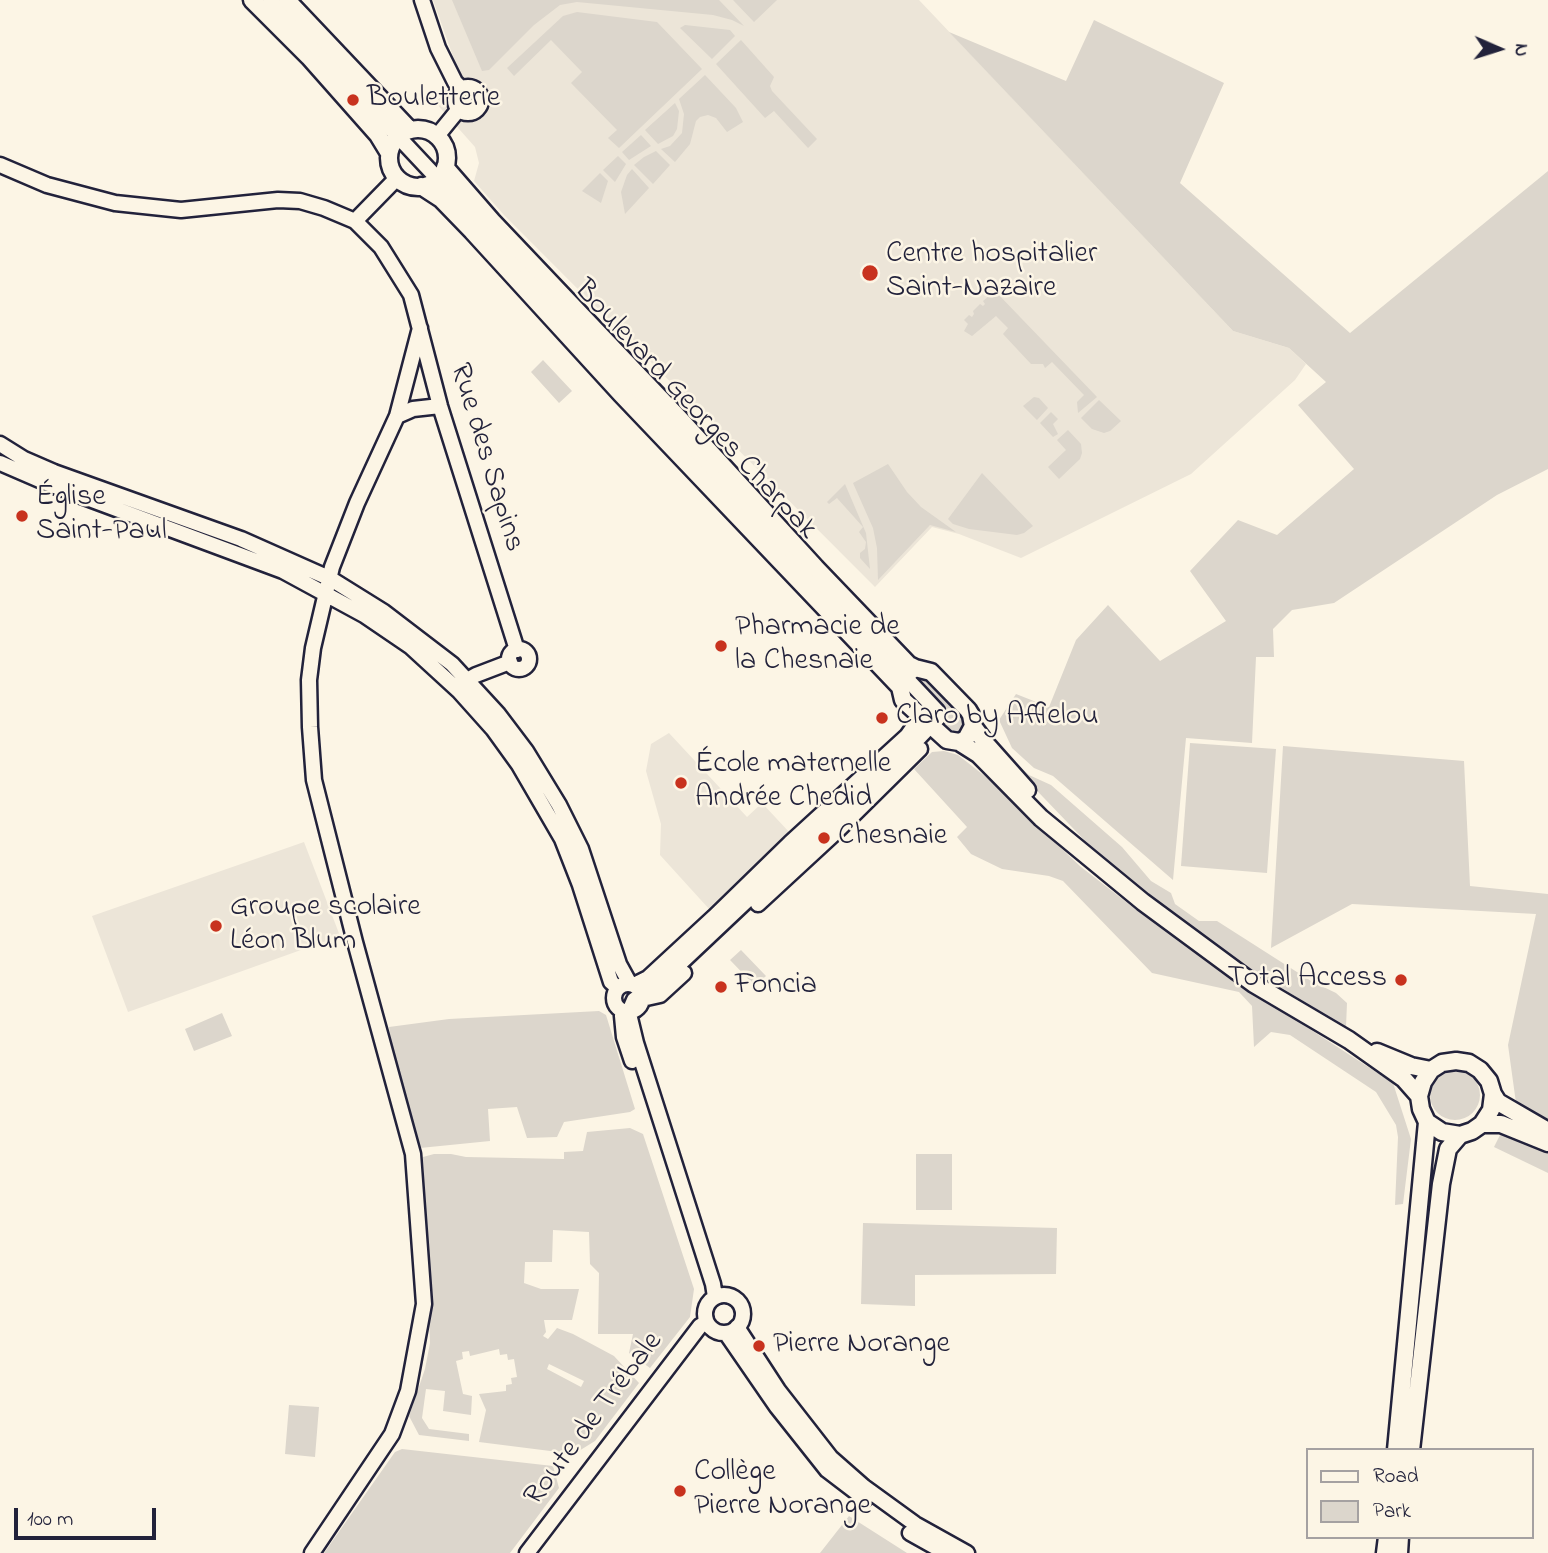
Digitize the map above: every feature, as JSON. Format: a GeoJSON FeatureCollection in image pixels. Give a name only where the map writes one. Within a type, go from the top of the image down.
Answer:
{"type":"FeatureCollection","features":[{"type":"Feature","properties":{"kind":"main road"},"geometry":{"type":"LineString","coordinates":[[252,0],[309,57],[378,135],[389,153],[392,171],[397,178]]}},
{"type":"Feature","properties":{"kind":"main road","name":"Boulevard Georges Charpak"},"geometry":{"type":"LineString","coordinates":[[287,0],[400,132]]}},
{"type":"Feature","properties":{"kind":"main road"},"geometry":{"type":"LineString","coordinates":[[389,153],[400,132],[420,129],[437,136],[446,150],[441,173],[421,186]]}},
{"type":"Feature","properties":{"kind":"main road","name":"Boulevard Georges Charpak"},"geometry":{"type":"LineString","coordinates":[[441,173],[492,221],[909,665],[907,677]]}},
{"type":"Feature","properties":{"kind":"main road","name":"Boulevard Georges Charpak"},"geometry":{"type":"LineString","coordinates":[[397,178],[404,183],[421,186],[441,199],[621,394],[907,677]]}},
{"type":"Feature","properties":{"kind":"main road"},"geometry":{"type":"LineString","coordinates":[[1076,848],[1047,811],[987,746],[973,726],[968,710],[925,669],[907,677],[903,699],[928,726],[947,740],[959,742],[978,754],[1041,818],[1076,848],[1143,902],[1254,984],[1349,1040],[1404,1079],[1419,1096]]}},
{"type":"Feature","properties":{"kind":"main road"},"geometry":{"type":"LineString","coordinates":[[959,742],[969,736],[973,726]]}},
{"type":"Feature","properties":{"kind":"main road"},"geometry":{"type":"LineString","coordinates":[[1349,1040],[1411,1066],[1431,1070]]}},
{"type":"Feature","properties":{"kind":"main road"},"geometry":{"type":"LineString","coordinates":[[1455,1061],[1469,1063],[1480,1070],[1489,1081],[1493,1094],[1490,1110],[1482,1124],[1460,1135],[1442,1132],[1427,1122],[1421,1110],[1419,1096],[1423,1082],[1431,1070],[1442,1063],[1455,1061]]}},
{"type":"Feature","properties":{"kind":"main road"},"geometry":{"type":"LineString","coordinates":[[1493,1094],[1507,1108],[1548,1131]]}},
{"type":"Feature","properties":{"kind":"main road"},"geometry":{"type":"LineString","coordinates":[[1396,1448],[1427,1122]]}},
{"type":"Feature","properties":{"kind":"main road"},"geometry":{"type":"LineString","coordinates":[[1482,1124],[1501,1124],[1548,1143]]}},
{"type":"Feature","properties":{"kind":"main road"},"geometry":{"type":"LineString","coordinates":[[1410,1448],[1441,1184],[1448,1149],[1460,1135]]}},
{"type":"Feature","properties":{"kind":"street"},"geometry":{"type":"LineString","coordinates":[[270,0],[400,132]]}},
{"type":"Feature","properties":{"kind":"street"},"geometry":{"type":"LineString","coordinates":[[422,0],[438,48],[455,82],[462,89]]}},
{"type":"Feature","properties":{"kind":"street"},"geometry":{"type":"LineString","coordinates":[[470,87],[477,90],[481,101],[479,108],[471,113],[459,109],[456,98],[462,89],[470,87]]}},
{"type":"Feature","properties":{"kind":"street"},"geometry":{"type":"LineString","coordinates":[[437,136],[459,109]]}},
{"type":"Feature","properties":{"kind":"street","name":"Boulevard Georges Charpak"},"geometry":{"type":"LineString","coordinates":[[400,132],[441,173]]}},
{"type":"Feature","properties":{"kind":"street"},"geometry":{"type":"LineString","coordinates":[[0,165],[47,185],[115,203],[181,210],[278,200],[300,201],[355,221],[397,178]]}},
{"type":"Feature","properties":{"kind":"street","name":"Rue des Sapins"},"geometry":{"type":"LineString","coordinates":[[355,221],[381,247],[411,295],[440,407],[514,656],[463,685]]}},
{"type":"Feature","properties":{"kind":"street"},"geometry":{"type":"LineString","coordinates":[[312,1553],[393,1434],[408,1391],[424,1304],[412,1154],[314,780],[309,680],[313,648],[332,567],[357,503],[397,416],[420,328]]}},
{"type":"Feature","properties":{"kind":"street"},"geometry":{"type":"LineString","coordinates":[[412,358],[427,356]]}},
{"type":"Feature","properties":{"kind":"street"},"geometry":{"type":"LineString","coordinates":[[397,416],[413,409],[440,407]]}},
{"type":"Feature","properties":{"kind":"street"},"geometry":{"type":"LineString","coordinates":[[0,444],[24,459],[54,472],[241,539],[384,612],[413,633],[526,751],[559,804],[580,849],[632,998]]}},
{"type":"Feature","properties":{"kind":"street"},"geometry":{"type":"LineString","coordinates":[[0,463],[49,484],[329,586]]}},
{"type":"Feature","properties":{"kind":"street"},"geometry":{"type":"LineString","coordinates":[[632,998],[660,995],[928,726],[919,719],[907,736],[648,978],[632,998],[624,1037],[716,1297]]}},
{"type":"Feature","properties":{"kind":"street"},"geometry":{"type":"LineString","coordinates":[[730,1296],[740,1305],[743,1312],[741,1321],[731,1330],[714,1330],[707,1323],[705,1313],[716,1297],[730,1296]]}},
{"type":"Feature","properties":{"kind":"street","name":"Route de Trébale"},"geometry":{"type":"LineString","coordinates":[[527,1553],[684,1346],[700,1326],[707,1323]]}},
{"type":"Feature","properties":{"kind":"street"},"geometry":{"type":"LineString","coordinates":[[731,1330],[777,1407],[827,1470],[909,1532],[946,1553]]}},
{"type":"Feature","properties":{"kind":"street"},"geometry":{"type":"LineString","coordinates":[[731,1330],[831,1458],[915,1524],[967,1553]]}},
{"type":"Feature","properties":{"kind":"shaded area","name":"Centre hospitalier Saint-Nazaire"},"geometry":{"type":"Polygon","coordinates":[[[433,0],[919,0],[1233,331],[1289,348],[1306,364],[1295,380],[1191,474],[1021,558],[959,534],[932,527],[875,587],[504,215],[474,181],[479,163],[475,147],[435,102],[448,91],[459,73],[433,0]]]}},
{"type":"Feature","properties":{"kind":"shaded area"},"geometry":{"type":"Polygon","coordinates":[[[669,733],[747,817],[762,803],[790,833],[710,910],[660,855],[661,824],[646,771],[651,744],[669,733]]]}},
{"type":"Feature","properties":{"kind":"shaded area","name":"Groupe scolaire Léon Blum"},"geometry":{"type":"Polygon","coordinates":[[[304,842],[340,936],[128,1012],[92,916],[304,842]]]}},
{"type":"Feature","properties":{"kind":"green space"},"geometry":{"type":"Polygon","coordinates":[[[452,0],[719,0],[744,26],[713,15],[577,2],[560,5],[534,25],[489,70],[482,71],[452,0]]]}},
{"type":"Feature","properties":{"kind":"green space"},"geometry":{"type":"Polygon","coordinates":[[[733,0],[777,0],[754,22],[733,0]]]}},
{"type":"Feature","properties":{"kind":"green space"},"geometry":{"type":"Polygon","coordinates":[[[577,12],[657,22],[702,69],[619,148],[608,138],[617,130],[571,83],[582,72],[551,40],[514,76],[507,68],[563,16],[577,12]]]}},
{"type":"Feature","properties":{"kind":"green space"},"geometry":{"type":"Polygon","coordinates":[[[1094,20],[1224,83],[1180,183],[1350,333],[1548,171],[1548,469],[1497,495],[1334,603],[1292,610],[1273,629],[1274,657],[1256,657],[1252,743],[1186,738],[1173,880],[1053,776],[1034,768],[1012,748],[999,720],[1016,694],[1049,707],[1076,640],[1108,605],[1160,661],[1226,621],[1190,571],[1238,520],[1277,535],[1354,469],[1298,405],[1326,382],[1289,348],[1233,331],[949,32],[1066,81],[1094,20]]]}},
{"type":"Feature","properties":{"kind":"green space"},"geometry":{"type":"Polygon","coordinates":[[[685,25],[730,30],[735,36],[712,59],[680,28],[685,25]]]}},
{"type":"Feature","properties":{"kind":"green space"},"geometry":{"type":"Polygon","coordinates":[[[741,40],[774,77],[770,86],[772,91],[817,139],[808,148],[774,111],[765,118],[716,64],[741,40]]]}},
{"type":"Feature","properties":{"kind":"green space"},"geometry":{"type":"Polygon","coordinates":[[[705,75],[736,108],[743,122],[727,132],[716,118],[708,115],[700,117],[696,121],[690,144],[675,162],[661,149],[670,146],[682,133],[684,114],[679,99],[705,75]]]}},
{"type":"Feature","properties":{"kind":"green space"},"geometry":{"type":"Polygon","coordinates":[[[675,103],[679,111],[677,129],[673,136],[658,144],[645,130],[675,103]]]}},
{"type":"Feature","properties":{"kind":"green space"},"geometry":{"type":"Polygon","coordinates":[[[641,135],[651,146],[629,160],[622,152],[641,135]]]}},
{"type":"Feature","properties":{"kind":"green space"},"geometry":{"type":"Polygon","coordinates":[[[656,151],[670,165],[653,184],[634,165],[656,151]]]}},
{"type":"Feature","properties":{"kind":"green space"},"geometry":{"type":"Polygon","coordinates":[[[618,156],[626,164],[615,182],[603,170],[618,156]]]}},
{"type":"Feature","properties":{"kind":"green space"},"geometry":{"type":"Polygon","coordinates":[[[632,169],[649,188],[625,214],[621,192],[632,169]]]}},
{"type":"Feature","properties":{"kind":"green space"},"geometry":{"type":"Polygon","coordinates":[[[600,173],[608,181],[601,203],[582,191],[600,173]]]}},
{"type":"Feature","properties":{"kind":"green space"},"geometry":{"type":"Polygon","coordinates":[[[995,291],[1097,397],[1078,413],[1077,402],[1084,395],[1052,362],[1045,368],[1043,364],[1031,364],[1003,334],[1008,328],[996,316],[972,336],[964,331],[968,324],[964,320],[969,315],[972,317],[973,311],[980,304],[983,306],[983,301],[995,291]]]}},
{"type":"Feature","properties":{"kind":"green space"},"geometry":{"type":"Polygon","coordinates":[[[543,360],[572,391],[559,403],[531,372],[543,360]]]}},
{"type":"Feature","properties":{"kind":"green space"},"geometry":{"type":"Polygon","coordinates":[[[1034,397],[1039,398],[1048,408],[1037,420],[1023,406],[1034,397]]]}},
{"type":"Feature","properties":{"kind":"green space"},"geometry":{"type":"Polygon","coordinates":[[[1099,400],[1121,421],[1104,433],[1092,429],[1081,418],[1099,400]]]}},
{"type":"Feature","properties":{"kind":"green space"},"geometry":{"type":"Polygon","coordinates":[[[1051,412],[1058,419],[1053,424],[1058,434],[1053,437],[1040,423],[1051,412]]]}},
{"type":"Feature","properties":{"kind":"green space"},"geometry":{"type":"Polygon","coordinates":[[[1068,430],[1081,444],[1082,453],[1080,459],[1059,479],[1048,467],[1066,450],[1057,440],[1068,430]]]}},
{"type":"Feature","properties":{"kind":"green space"},"geometry":{"type":"Polygon","coordinates":[[[888,464],[921,507],[956,532],[930,525],[878,580],[873,528],[853,483],[888,464]]]}},
{"type":"Feature","properties":{"kind":"green space"},"geometry":{"type":"Polygon","coordinates":[[[982,473],[1033,526],[1017,535],[969,529],[953,524],[948,519],[982,473]]]}},
{"type":"Feature","properties":{"kind":"green space"},"geometry":{"type":"Polygon","coordinates":[[[845,484],[866,533],[870,569],[860,558],[866,542],[859,532],[863,527],[837,498],[829,504],[827,502],[845,484]]]}},
{"type":"Feature","properties":{"kind":"green space"},"geometry":{"type":"Polygon","coordinates":[[[912,676],[927,678],[962,713],[966,720],[962,733],[956,736],[948,734],[940,727],[912,676]]]}},
{"type":"Feature","properties":{"kind":"green space"},"geometry":{"type":"Polygon","coordinates":[[[1190,743],[1276,749],[1267,873],[1181,866],[1190,743]]]}},
{"type":"Feature","properties":{"kind":"green space"},"geometry":{"type":"Polygon","coordinates":[[[998,746],[1029,775],[1051,785],[1122,847],[1151,881],[1171,893],[1175,904],[1199,921],[1217,921],[1311,981],[1336,993],[1347,1003],[1346,1027],[1247,967],[1154,899],[1092,848],[995,747],[998,746]]]}},
{"type":"Feature","properties":{"kind":"green space"},"geometry":{"type":"Polygon","coordinates":[[[1283,746],[1464,761],[1470,886],[1548,894],[1548,1173],[1494,1147],[1516,1103],[1508,1045],[1536,914],[1352,904],[1271,948],[1283,746]]]}},
{"type":"Feature","properties":{"kind":"green space"},"geometry":{"type":"Polygon","coordinates":[[[944,751],[958,755],[986,777],[1081,867],[1134,908],[1231,978],[1393,1083],[1411,1139],[1403,1204],[1395,1205],[1398,1137],[1396,1125],[1376,1092],[1290,1035],[1271,1032],[1254,1047],[1252,1006],[1239,992],[1152,973],[1063,881],[1049,876],[1002,869],[971,854],[957,837],[967,827],[914,769],[932,752],[944,751]]]}},
{"type":"Feature","properties":{"kind":"green space"},"geometry":{"type":"Polygon","coordinates":[[[741,950],[766,976],[755,986],[730,960],[741,950]]]}},
{"type":"Feature","properties":{"kind":"green space"},"geometry":{"type":"Polygon","coordinates":[[[599,1011],[606,1015],[635,1109],[564,1122],[557,1137],[527,1138],[517,1107],[488,1109],[490,1141],[420,1148],[389,1027],[449,1019],[599,1011]]]}},
{"type":"Feature","properties":{"kind":"green space"},"geometry":{"type":"Polygon","coordinates":[[[222,1013],[232,1036],[194,1051],[185,1029],[222,1013]]]}},
{"type":"Feature","properties":{"kind":"green space"},"geometry":{"type":"Polygon","coordinates":[[[1455,1070],[1473,1077],[1480,1095],[1473,1113],[1455,1120],[1437,1113],[1430,1095],[1437,1077],[1455,1070]]]}},
{"type":"Feature","properties":{"kind":"green space"},"geometry":{"type":"Polygon","coordinates":[[[630,1128],[643,1134],[694,1289],[690,1317],[650,1368],[629,1353],[633,1334],[598,1334],[599,1273],[590,1264],[589,1232],[553,1230],[552,1262],[525,1262],[524,1283],[541,1289],[579,1289],[572,1320],[544,1320],[546,1332],[543,1336],[548,1339],[557,1328],[573,1334],[614,1356],[639,1383],[595,1441],[574,1454],[479,1442],[486,1410],[479,1394],[506,1391],[506,1385],[512,1384],[511,1378],[517,1377],[514,1359],[508,1360],[507,1354],[500,1355],[499,1349],[470,1356],[469,1351],[462,1352],[463,1359],[456,1361],[463,1394],[472,1396],[471,1415],[443,1411],[445,1391],[426,1389],[422,1418],[429,1429],[469,1434],[469,1441],[419,1435],[409,1416],[425,1369],[430,1343],[423,1157],[451,1154],[466,1157],[564,1159],[564,1152],[583,1151],[587,1132],[630,1128]],[[549,1364],[547,1369],[581,1387],[584,1381],[549,1364]]]}},
{"type":"Feature","properties":{"kind":"green space"},"geometry":{"type":"Polygon","coordinates":[[[916,1154],[952,1154],[952,1210],[916,1210],[916,1154]]]}},
{"type":"Feature","properties":{"kind":"green space"},"geometry":{"type":"Polygon","coordinates":[[[863,1223],[1057,1228],[1056,1274],[915,1275],[915,1306],[861,1304],[863,1223]]]}},
{"type":"Feature","properties":{"kind":"green space"},"geometry":{"type":"Polygon","coordinates":[[[289,1405],[319,1407],[315,1457],[285,1454],[289,1405]]]}},
{"type":"Feature","properties":{"kind":"green space"},"geometry":{"type":"Polygon","coordinates":[[[402,1449],[553,1466],[559,1488],[510,1553],[324,1553],[395,1452],[402,1449]]]}},
{"type":"Feature","properties":{"kind":"green space"},"geometry":{"type":"Polygon","coordinates":[[[849,1516],[907,1553],[820,1553],[849,1516]]]}},
{"type":"Feature","properties":{"kind":"place","name":"Bouletterie"},"geometry":{"type":"Point","coordinates":[353,100]}},
{"type":"Feature","properties":{"kind":"place","name":"Centre hospitalier Saint-Nazaire"},"geometry":{"type":"Point","coordinates":[870,273]}},
{"type":"Feature","properties":{"kind":"place","name":"Église Saint-Paul"},"geometry":{"type":"Point","coordinates":[22,516]}},
{"type":"Feature","properties":{"kind":"place","name":"Pharmacie de la Chesnaie"},"geometry":{"type":"Point","coordinates":[721,646]}},
{"type":"Feature","properties":{"kind":"place","name":"Claro by Afflelou"},"geometry":{"type":"Point","coordinates":[882,718]}},
{"type":"Feature","properties":{"kind":"place","name":"École maternelle Andrée Chedid"},"geometry":{"type":"Point","coordinates":[681,783]}},
{"type":"Feature","properties":{"kind":"place","name":"Chesnaie"},"geometry":{"type":"Point","coordinates":[824,838]}},
{"type":"Feature","properties":{"kind":"place","name":"Groupe scolaire Léon Blum"},"geometry":{"type":"Point","coordinates":[216,926]}},
{"type":"Feature","properties":{"kind":"place","name":"Total Access"},"geometry":{"type":"Point","coordinates":[1401,980]}},
{"type":"Feature","properties":{"kind":"place","name":"Foncia"},"geometry":{"type":"Point","coordinates":[721,987]}},
{"type":"Feature","properties":{"kind":"place","name":"Pierre Norange"},"geometry":{"type":"Point","coordinates":[759,1346]}},
{"type":"Feature","properties":{"kind":"place","name":"Collège Pierre Norange"},"geometry":{"type":"Point","coordinates":[680,1491]}}]}
